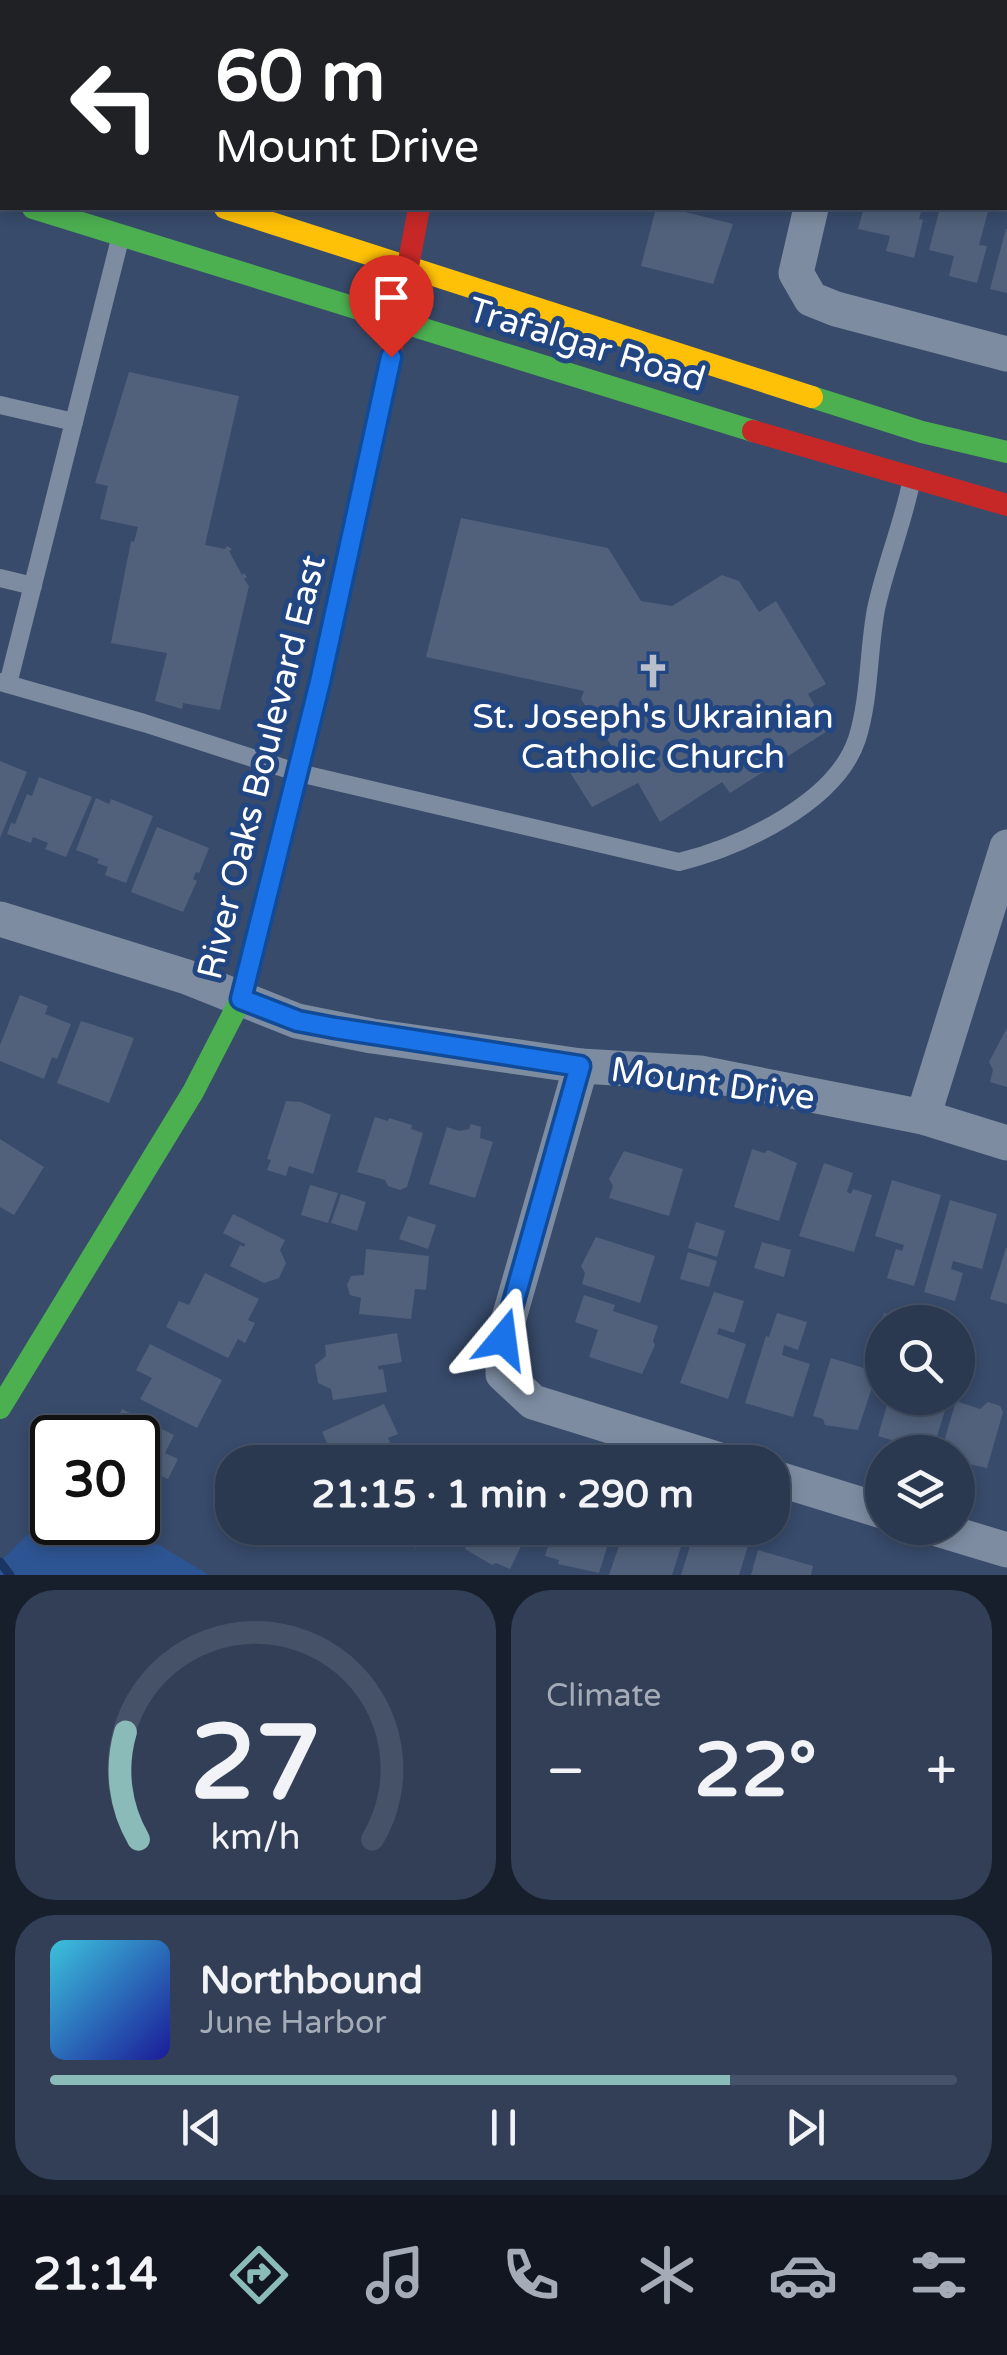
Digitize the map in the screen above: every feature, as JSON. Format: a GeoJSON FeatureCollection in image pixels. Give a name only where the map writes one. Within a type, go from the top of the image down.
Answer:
{"type":"FeatureCollection","features":[{"type":"Feature","properties":{"kind":"main road","name":"Trafalgar Road"},"geometry":{"type":"LineString","coordinates":[[40,210],[397,322],[1007,505]]}},
{"type":"Feature","properties":{"kind":"main road","name":"Trafalgar Road"},"geometry":{"type":"LineString","coordinates":[[231,210],[922,432],[1007,452]]}},
{"type":"Feature","properties":{"kind":"main road","name":"River Oaks Boulevard East"},"geometry":{"type":"LineString","coordinates":[[0,1408],[193,1092],[241,999],[382,410],[419,210]]}},
{"type":"Feature","properties":{"kind":"street"},"geometry":{"type":"LineString","coordinates":[[811,210],[796,272],[811,299],[1007,354]]}},
{"type":"Feature","properties":{"kind":"street"},"geometry":{"type":"LineString","coordinates":[[923,1117],[1007,847]]}},
{"type":"Feature","properties":{"kind":"street","name":"Mount Drive"},"geometry":{"type":"LineString","coordinates":[[0,919],[188,977],[298,1021],[580,1066],[700,1073],[923,1117],[1007,1143]]}},
{"type":"Feature","properties":{"kind":"street"},"geometry":{"type":"LineString","coordinates":[[580,1066],[503,1339],[503,1374],[532,1402],[671,1445]]}},
{"type":"Feature","properties":{"kind":"street"},"geometry":{"type":"LineString","coordinates":[[790,1483],[865,1507]]}},
{"type":"Feature","properties":{"kind":"street"},"geometry":{"type":"LineString","coordinates":[[975,1540],[1007,1550]]}},
{"type":"Feature","properties":{"kind":"lane"},"geometry":{"type":"LineString","coordinates":[[121,235],[33,586],[4,683],[298,773],[679,862],[719,852],[767,828],[817,795],[845,764],[857,740],[876,608],[912,477]]}},
{"type":"Feature","properties":{"kind":"lane"},"geometry":{"type":"LineString","coordinates":[[0,406],[74,422]]}},
{"type":"Feature","properties":{"kind":"lane"},"geometry":{"type":"LineString","coordinates":[[0,578],[33,586]]}},
{"type":"Feature","properties":{"kind":"shaded area"},"geometry":{"type":"Polygon","coordinates":[[[30,1532],[30,1545],[159,1545],[209,1575],[0,1575],[0,1562],[30,1532]]]}},
{"type":"Feature","properties":{"kind":"building"},"geometry":{"type":"Polygon","coordinates":[[[655,210],[677,210],[733,224],[713,284],[641,266],[655,210]]]}},
{"type":"Feature","properties":{"kind":"building"},"geometry":{"type":"Polygon","coordinates":[[[863,210],[921,210],[919,219],[923,220],[914,258],[886,251],[890,236],[858,229],[863,210]]]}},
{"type":"Feature","properties":{"kind":"building"},"geometry":{"type":"Polygon","coordinates":[[[939,210],[988,210],[979,245],[987,246],[977,283],[949,276],[954,256],[929,250],[939,210]]]}},
{"type":"Feature","properties":{"kind":"building"},"geometry":{"type":"Polygon","coordinates":[[[1007,229],[1007,293],[990,289],[1007,229]]]}},
{"type":"Feature","properties":{"kind":"building"},"geometry":{"type":"Polygon","coordinates":[[[129,372],[239,396],[205,545],[232,549],[229,551],[249,586],[220,710],[183,703],[182,709],[155,701],[167,653],[111,643],[131,541],[134,542],[138,527],[100,519],[108,486],[95,483],[129,372]]]}},
{"type":"Feature","properties":{"kind":"building","name":"St. Joseph's Ukrainian Catholic Church"},"geometry":{"type":"Polygon","coordinates":[[[461,518],[608,548],[641,601],[672,606],[722,575],[739,581],[759,612],[776,601],[826,684],[808,694],[829,730],[730,793],[722,782],[660,822],[638,783],[592,807],[569,771],[611,745],[581,699],[584,691],[426,657],[461,518]]]}},
{"type":"Feature","properties":{"kind":"building"},"geometry":{"type":"Polygon","coordinates":[[[0,761],[27,772],[0,838],[0,761]]]}},
{"type":"Feature","properties":{"kind":"building"},"geometry":{"type":"Polygon","coordinates":[[[39,777],[92,797],[66,857],[45,849],[48,843],[33,837],[31,843],[7,834],[27,794],[32,796],[39,777]]]}},
{"type":"Feature","properties":{"kind":"building"},"geometry":{"type":"Polygon","coordinates":[[[96,798],[109,804],[111,799],[153,816],[126,883],[105,875],[108,867],[97,863],[99,859],[76,850],[96,798]]]}},
{"type":"Feature","properties":{"kind":"building"},"geometry":{"type":"Polygon","coordinates":[[[157,827],[209,848],[193,879],[197,881],[183,912],[131,892],[157,827]]]}},
{"type":"Feature","properties":{"kind":"building"},"geometry":{"type":"Polygon","coordinates":[[[20,995],[48,1006],[45,1014],[71,1024],[44,1079],[0,1061],[0,1045],[20,995]]]}},
{"type":"Feature","properties":{"kind":"building"},"geometry":{"type":"Polygon","coordinates":[[[81,1021],[134,1038],[109,1103],[57,1083],[81,1021]]]}},
{"type":"Feature","properties":{"kind":"building"},"geometry":{"type":"Polygon","coordinates":[[[1007,1028],[1007,1087],[990,1082],[993,1070],[989,1062],[1007,1028]]]}},
{"type":"Feature","properties":{"kind":"building"},"geometry":{"type":"Polygon","coordinates":[[[286,1101],[301,1102],[331,1115],[313,1174],[289,1166],[286,1176],[267,1170],[286,1101]]]}},
{"type":"Feature","properties":{"kind":"building"},"geometry":{"type":"Polygon","coordinates":[[[375,1117],[412,1125],[411,1129],[423,1133],[407,1187],[400,1190],[388,1186],[385,1180],[357,1172],[375,1117]]]}},
{"type":"Feature","properties":{"kind":"building"},"geometry":{"type":"Polygon","coordinates":[[[471,1124],[481,1127],[480,1138],[493,1142],[475,1198],[429,1184],[447,1127],[459,1131],[469,1129],[471,1124]]]}},
{"type":"Feature","properties":{"kind":"building"},"geometry":{"type":"Polygon","coordinates":[[[0,1139],[44,1167],[14,1215],[0,1207],[0,1139]]]}},
{"type":"Feature","properties":{"kind":"building"},"geometry":{"type":"Polygon","coordinates":[[[752,1149],[764,1153],[768,1150],[797,1163],[779,1221],[734,1207],[752,1149]]]}},
{"type":"Feature","properties":{"kind":"building"},"geometry":{"type":"Polygon","coordinates":[[[624,1151],[683,1169],[669,1216],[609,1198],[613,1186],[609,1179],[624,1151]]]}},
{"type":"Feature","properties":{"kind":"building"},"geometry":{"type":"Polygon","coordinates":[[[824,1163],[853,1173],[847,1192],[851,1194],[853,1189],[872,1195],[854,1252],[799,1236],[824,1163]]]}},
{"type":"Feature","properties":{"kind":"building"},"geometry":{"type":"Polygon","coordinates":[[[892,1180],[941,1195],[914,1286],[887,1278],[896,1249],[902,1251],[904,1245],[875,1236],[892,1180]]]}},
{"type":"Feature","properties":{"kind":"building"},"geometry":{"type":"Polygon","coordinates":[[[310,1185],[338,1193],[328,1223],[301,1215],[310,1185]]]}},
{"type":"Feature","properties":{"kind":"building"},"geometry":{"type":"Polygon","coordinates":[[[341,1194],[366,1202],[357,1231],[331,1223],[341,1194]]]}},
{"type":"Feature","properties":{"kind":"building"},"geometry":{"type":"Polygon","coordinates":[[[950,1200],[997,1214],[982,1269],[953,1261],[951,1269],[963,1273],[955,1301],[924,1292],[950,1200]]]}},
{"type":"Feature","properties":{"kind":"building"},"geometry":{"type":"Polygon","coordinates":[[[233,1214],[285,1240],[280,1250],[286,1263],[279,1278],[264,1283],[230,1266],[240,1245],[245,1244],[223,1233],[233,1214]]]}},
{"type":"Feature","properties":{"kind":"building"},"geometry":{"type":"Polygon","coordinates":[[[408,1216],[436,1225],[428,1249],[399,1239],[408,1216]]]}},
{"type":"Feature","properties":{"kind":"building"},"geometry":{"type":"Polygon","coordinates":[[[696,1222],[725,1231],[717,1257],[688,1248],[696,1222]]]}},
{"type":"Feature","properties":{"kind":"building"},"geometry":{"type":"Polygon","coordinates":[[[596,1237],[655,1256],[640,1303],[582,1284],[585,1273],[581,1266],[596,1237]]]}},
{"type":"Feature","properties":{"kind":"building"},"geometry":{"type":"Polygon","coordinates":[[[762,1242],[791,1250],[784,1277],[754,1268],[762,1242]]]}},
{"type":"Feature","properties":{"kind":"building"},"geometry":{"type":"Polygon","coordinates":[[[1007,1248],[1007,1304],[990,1299],[1007,1248]]]}},
{"type":"Feature","properties":{"kind":"building"},"geometry":{"type":"Polygon","coordinates":[[[366,1249],[429,1256],[426,1290],[415,1289],[411,1319],[359,1314],[361,1298],[350,1295],[347,1285],[351,1276],[364,1275],[366,1249]]]}},
{"type":"Feature","properties":{"kind":"building"},"geometry":{"type":"Polygon","coordinates":[[[688,1252],[717,1261],[709,1287],[680,1279],[688,1252]]]}},
{"type":"Feature","properties":{"kind":"building"},"geometry":{"type":"Polygon","coordinates":[[[205,1273],[259,1299],[248,1320],[255,1323],[245,1343],[238,1339],[228,1358],[166,1327],[179,1301],[189,1305],[205,1273]]]}},
{"type":"Feature","properties":{"kind":"building"},"geometry":{"type":"Polygon","coordinates":[[[714,1292],[744,1301],[734,1333],[719,1328],[717,1334],[746,1344],[728,1399],[680,1383],[714,1292]]]}},
{"type":"Feature","properties":{"kind":"building"},"geometry":{"type":"Polygon","coordinates":[[[584,1295],[615,1305],[613,1311],[658,1326],[655,1345],[642,1374],[589,1357],[598,1330],[575,1322],[584,1295]]]}},
{"type":"Feature","properties":{"kind":"building"},"geometry":{"type":"Polygon","coordinates":[[[777,1313],[807,1322],[798,1350],[784,1345],[782,1355],[810,1364],[793,1417],[745,1403],[777,1313]]]}},
{"type":"Feature","properties":{"kind":"building"},"geometry":{"type":"Polygon","coordinates":[[[397,1333],[402,1362],[378,1366],[383,1369],[387,1392],[333,1400],[331,1389],[318,1383],[315,1365],[326,1356],[325,1345],[397,1333]]]}},
{"type":"Feature","properties":{"kind":"building"},"geometry":{"type":"Polygon","coordinates":[[[150,1344],[222,1380],[197,1428],[140,1399],[152,1378],[136,1370],[150,1344]]]}},
{"type":"Feature","properties":{"kind":"building"},"geometry":{"type":"Polygon","coordinates":[[[831,1358],[865,1368],[865,1409],[858,1430],[825,1425],[823,1419],[813,1416],[831,1358]]]}},
{"type":"Feature","properties":{"kind":"building"},"geometry":{"type":"Polygon","coordinates":[[[988,1402],[1000,1406],[1003,1412],[987,1468],[975,1466],[975,1435],[946,1435],[952,1415],[975,1415],[975,1407],[980,1409],[988,1402]]]}},
{"type":"Feature","properties":{"kind":"building"},"geometry":{"type":"Polygon","coordinates":[[[384,1404],[398,1434],[388,1438],[391,1445],[328,1445],[322,1432],[384,1404]]]}},
{"type":"Feature","properties":{"kind":"building"},"geometry":{"type":"Polygon","coordinates":[[[884,1415],[944,1415],[937,1435],[878,1435],[884,1415]]]}},
{"type":"Feature","properties":{"kind":"building"},"geometry":{"type":"Polygon","coordinates":[[[160,1428],[174,1435],[165,1453],[178,1459],[168,1479],[160,1475],[160,1428]]]}},
{"type":"Feature","properties":{"kind":"building"},"geometry":{"type":"Polygon","coordinates":[[[467,1545],[522,1545],[510,1569],[492,1565],[465,1549],[467,1545]]]}},
{"type":"Feature","properties":{"kind":"building"},"geometry":{"type":"Polygon","coordinates":[[[549,1545],[608,1545],[599,1573],[558,1564],[559,1560],[545,1556],[549,1545]]]}},
{"type":"Feature","properties":{"kind":"building"},"geometry":{"type":"Polygon","coordinates":[[[619,1545],[682,1545],[672,1575],[609,1575],[619,1545]]]}},
{"type":"Feature","properties":{"kind":"building"},"geometry":{"type":"Polygon","coordinates":[[[690,1545],[748,1546],[739,1575],[681,1575],[690,1545]]]}},
{"type":"Feature","properties":{"kind":"building"},"geometry":{"type":"Polygon","coordinates":[[[758,1550],[813,1566],[811,1575],[751,1575],[758,1550]]]}},
{"type":"Feature","properties":{"kind":"waterway"},"geometry":{"type":"LineString","coordinates":[[0,1562],[10,1575]]}},
{"type":"Feature","properties":{"kind":"traffic: fast"},"geometry":{"type":"LineString","coordinates":[[39,210],[753,431]]}},
{"type":"Feature","properties":{"kind":"traffic: fast"},"geometry":{"type":"LineString","coordinates":[[812,397],[922,432],[1007,452]]}},
{"type":"Feature","properties":{"kind":"traffic: fast"},"geometry":{"type":"LineString","coordinates":[[0,1408],[193,1092],[241,999],[248,973]]}},
{"type":"Feature","properties":{"kind":"traffic: slow"},"geometry":{"type":"LineString","coordinates":[[231,210],[812,397]]}},
{"type":"Feature","properties":{"kind":"traffic: jam"},"geometry":{"type":"LineString","coordinates":[[248,973],[340,592],[419,210]]}},
{"type":"Feature","properties":{"kind":"traffic: jam"},"geometry":{"type":"LineString","coordinates":[[753,431],[1007,505]]}},
{"type":"Feature","properties":{"kind":"place","name":"St. Joseph's Ukrainian Catholic Church"},"geometry":{"type":"Point","coordinates":[653,671]}},
{"type":"Feature","properties":{"kind":"route"},"geometry":{"type":"LineString","coordinates":[[391,357],[320,682],[241,999],[298,1021],[372,1036],[580,1066],[503,1339]]}}]}
